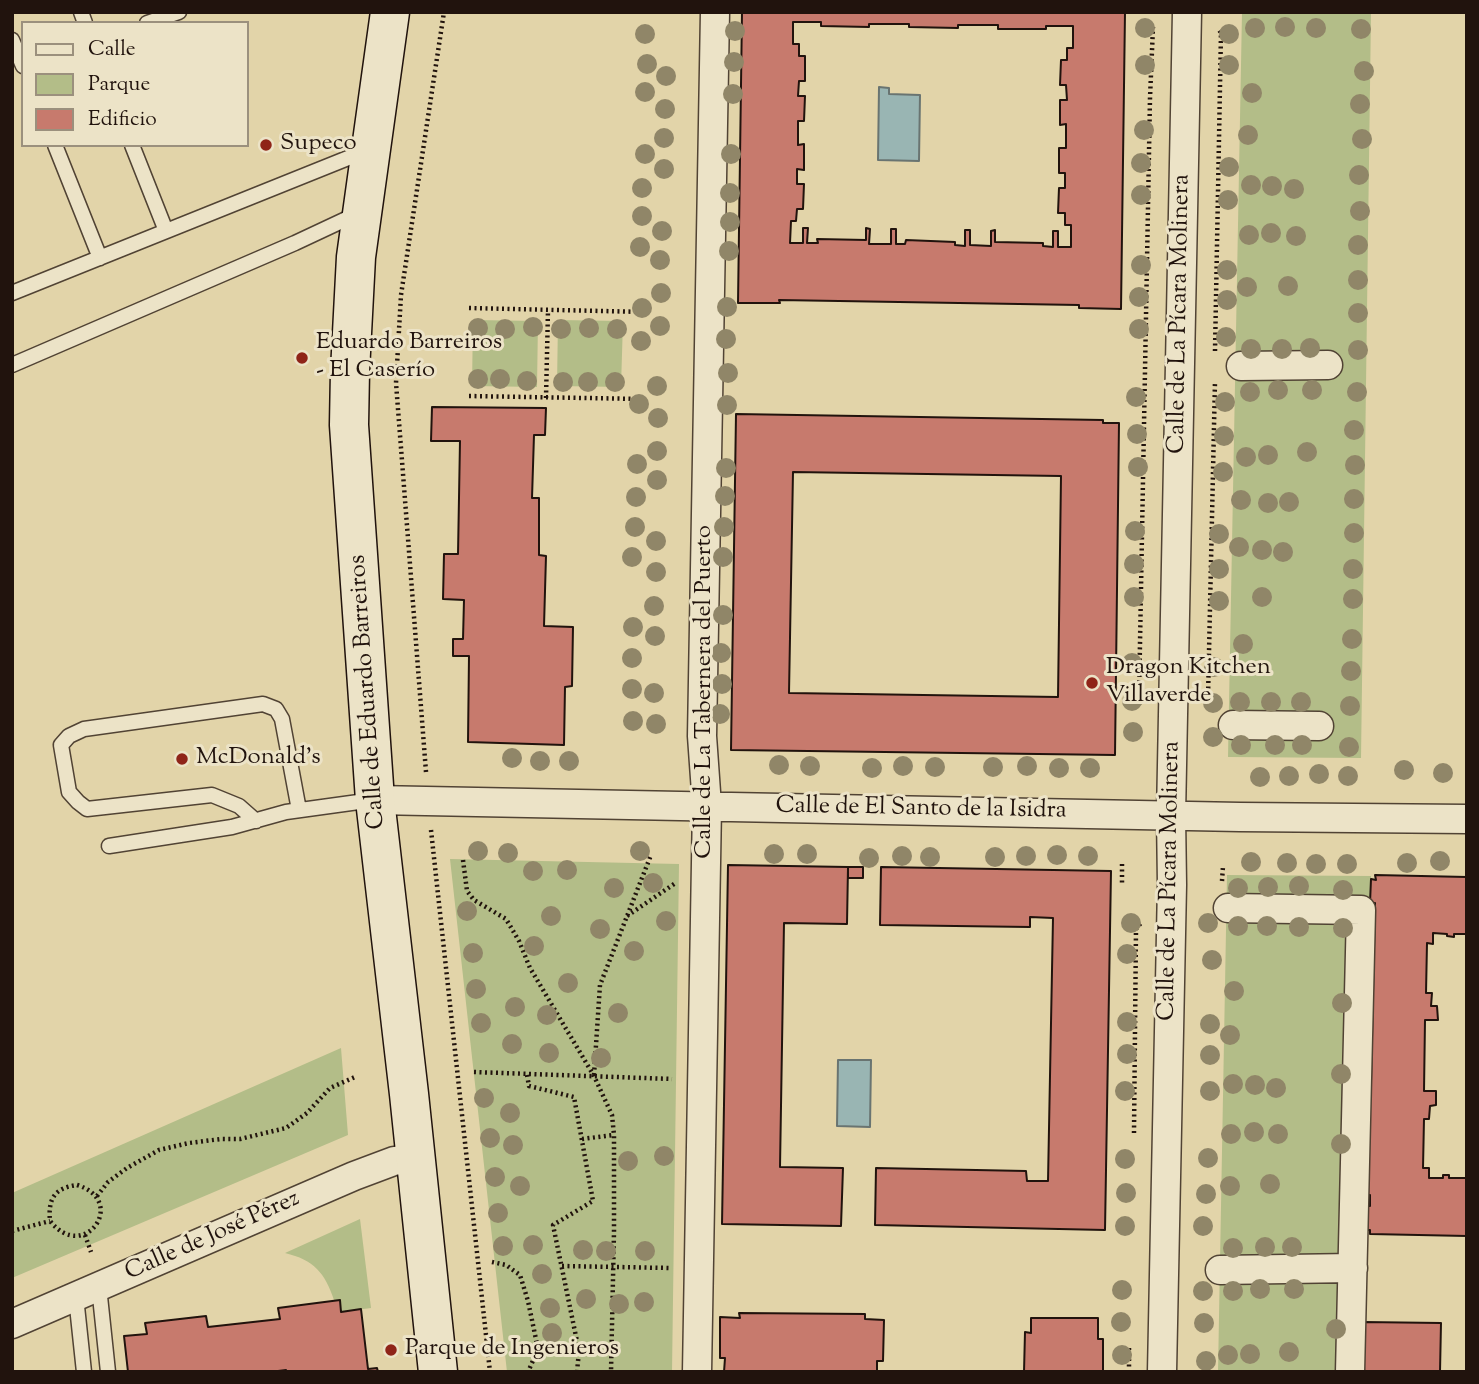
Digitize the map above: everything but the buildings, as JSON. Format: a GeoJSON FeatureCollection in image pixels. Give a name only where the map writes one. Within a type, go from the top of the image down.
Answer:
{"type":"FeatureCollection","features":[{"type":"Feature","properties":{"kind":"street","name":"Calle de Eduardo Barreiros"},"geometry":{"type":"LineString","coordinates":[[390,12],[356,257],[349,425],[376,800],[438,1372]]}},
{"type":"Feature","properties":{"kind":"street","name":"Calle de La Tabernera del Puerto"},"geometry":{"type":"LineString","coordinates":[[697,1372],[707,806],[702,736],[715,12]]}},
{"type":"Feature","properties":{"kind":"street","name":"Calle de La Pícara Molinera"},"geometry":{"type":"LineString","coordinates":[[1162,1372],[1187,12]]}},
{"type":"Feature","properties":{"kind":"street"},"geometry":{"type":"LineString","coordinates":[[1228,367],[1328,365]]}},
{"type":"Feature","properties":{"kind":"street"},"geometry":{"type":"LineString","coordinates":[[1233,725],[1319,726]]}},
{"type":"Feature","properties":{"kind":"street","name":"Calle de El Santo de la Isidra"},"geometry":{"type":"LineString","coordinates":[[376,800],[1467,819]]}},
{"type":"Feature","properties":{"kind":"street"},"geometry":{"type":"LineString","coordinates":[[1225,896],[1362,910],[1350,1372]]}},
{"type":"Feature","properties":{"kind":"street","name":"Calle de José Pérez"},"geometry":{"type":"LineString","coordinates":[[12,1324],[354,1175],[394,1161],[415,1158]]}},
{"type":"Feature","properties":{"kind":"street"},"geometry":{"type":"LineString","coordinates":[[1220,1270],[1353,1268]]}},
{"type":"Feature","properties":{"kind":"lane"},"geometry":{"type":"LineString","coordinates":[[153,21],[179,12]]}},
{"type":"Feature","properties":{"kind":"lane"},"geometry":{"type":"LineString","coordinates":[[12,40],[21,61]]}},
{"type":"Feature","properties":{"kind":"lane"},"geometry":{"type":"LineString","coordinates":[[56,147],[100,258]]}},
{"type":"Feature","properties":{"kind":"lane"},"geometry":{"type":"LineString","coordinates":[[133,147],[166,231]]}},
{"type":"Feature","properties":{"kind":"lane"},"geometry":{"type":"LineString","coordinates":[[12,293],[371,149]]}},
{"type":"Feature","properties":{"kind":"lane"},"geometry":{"type":"LineString","coordinates":[[12,365],[363,211]]}},
{"type":"Feature","properties":{"kind":"lane"},"geometry":{"type":"LineString","coordinates":[[256,821],[239,806],[212,795],[88,809],[78,803],[69,792],[61,745],[68,736],[84,729],[263,704],[276,709],[282,719],[299,810]]}},
{"type":"Feature","properties":{"kind":"lane"},"geometry":{"type":"LineString","coordinates":[[109,846],[232,827],[286,812],[376,800]]}},
{"type":"Feature","properties":{"kind":"lane"},"geometry":{"type":"LineString","coordinates":[[84,1372],[87,1292]]}},
{"type":"Feature","properties":{"kind":"lane"},"geometry":{"type":"LineString","coordinates":[[87,1292],[108,1372]]}},
{"type":"Feature","properties":{"kind":"path"},"geometry":{"type":"LineString","coordinates":[[444,12],[401,295],[396,383],[428,801],[490,1372]]}},
{"type":"Feature","properties":{"kind":"path"},"geometry":{"type":"LineString","coordinates":[[1150,710],[1139,698],[1150,98],[1153,27],[1158,20]]}},
{"type":"Feature","properties":{"kind":"path"},"geometry":{"type":"LineString","coordinates":[[1214,23],[1221,33],[1215,354]]}},
{"type":"Feature","properties":{"kind":"path"},"geometry":{"type":"LineString","coordinates":[[469,308],[645,312]]}},
{"type":"Feature","properties":{"kind":"path"},"geometry":{"type":"LineString","coordinates":[[546,398],[548,310]]}},
{"type":"Feature","properties":{"kind":"path"},"geometry":{"type":"LineString","coordinates":[[1201,706],[1208,698],[1228,367]]}},
{"type":"Feature","properties":{"kind":"path"},"geometry":{"type":"LineString","coordinates":[[469,396],[644,399]]}},
{"type":"Feature","properties":{"kind":"path"},"geometry":{"type":"LineString","coordinates":[[594,1076],[600,985],[651,855]]}},
{"type":"Feature","properties":{"kind":"path"},"geometry":{"type":"LineString","coordinates":[[463,860],[467,891],[474,900],[506,919],[530,968],[594,1076],[612,1115],[611,1372]]}},
{"type":"Feature","properties":{"kind":"path"},"geometry":{"type":"LineString","coordinates":[[1122,864],[1122,884]]}},
{"type":"Feature","properties":{"kind":"path"},"geometry":{"type":"LineString","coordinates":[[1223,866],[1225,896]]}},
{"type":"Feature","properties":{"kind":"path"},"geometry":{"type":"LineString","coordinates":[[627,916],[684,878]]}},
{"type":"Feature","properties":{"kind":"path"},"geometry":{"type":"LineString","coordinates":[[474,1072],[681,1079]]}},
{"type":"Feature","properties":{"kind":"path"},"geometry":{"type":"LineString","coordinates":[[527,1075],[528,1086],[574,1097],[593,1201],[553,1225],[579,1351],[577,1372]]}},
{"type":"Feature","properties":{"kind":"path"},"geometry":{"type":"LineString","coordinates":[[97,1196],[108,1182],[159,1150],[189,1143],[240,1139],[286,1128],[307,1113],[330,1088],[355,1077]]}},
{"type":"Feature","properties":{"kind":"path"},"geometry":{"type":"LineString","coordinates":[[582,1139],[614,1135]]}},
{"type":"Feature","properties":{"kind":"path"},"geometry":{"type":"LineString","coordinates":[[66,1186],[89,1188],[97,1196],[101,1207],[100,1219],[94,1229],[85,1235],[73,1237],[62,1233],[50,1221],[50,1203],[56,1193],[66,1186]]}},
{"type":"Feature","properties":{"kind":"path"},"geometry":{"type":"LineString","coordinates":[[12,1231],[50,1221]]}},
{"type":"Feature","properties":{"kind":"path"},"geometry":{"type":"LineString","coordinates":[[85,1235],[91,1252]]}},
{"type":"Feature","properties":{"kind":"path"},"geometry":{"type":"LineString","coordinates":[[492,1262],[506,1265],[520,1275],[538,1349],[528,1372]]}},
{"type":"Feature","properties":{"kind":"path"},"geometry":{"type":"LineString","coordinates":[[562,1266],[677,1268]]}},
{"type":"Feature","properties":{"kind":"path"},"geometry":{"type":"LineString","coordinates":[[538,1349],[611,1352]]}},
{"type":"Feature","properties":{"kind":"green space"},"geometry":{"type":"Polygon","coordinates":[[[1242,12],[1371,12],[1361,758],[1228,757],[1242,12]]]}},
{"type":"Feature","properties":{"kind":"green space"},"geometry":{"type":"Polygon","coordinates":[[[473,320],[538,321],[537,387],[472,386],[473,320]]]}},
{"type":"Feature","properties":{"kind":"green space"},"geometry":{"type":"Polygon","coordinates":[[[558,320],[623,321],[621,387],[557,386],[558,320]]]}},
{"type":"Feature","properties":{"kind":"green space"},"geometry":{"type":"Polygon","coordinates":[[[450,859],[679,864],[672,1372],[507,1372],[450,859]]]}},
{"type":"Feature","properties":{"kind":"green space"},"geometry":{"type":"Polygon","coordinates":[[[1227,875],[1371,876],[1362,1372],[1218,1372],[1227,875]]]}},
{"type":"Feature","properties":{"kind":"green space"},"geometry":{"type":"Polygon","coordinates":[[[341,1048],[348,1135],[12,1278],[12,1193],[341,1048]]]}},
{"type":"Feature","properties":{"kind":"green space"},"geometry":{"type":"Polygon","coordinates":[[[360,1219],[371,1308],[341,1312],[340,1301],[334,1300],[327,1282],[317,1269],[304,1260],[285,1253],[360,1219]]]}},
{"type":"Feature","properties":{"kind":"water"},"geometry":{"type":"Polygon","coordinates":[[[879,87],[889,88],[889,94],[920,95],[919,161],[878,160],[879,87]]]}},
{"type":"Feature","properties":{"kind":"water"},"geometry":{"type":"Polygon","coordinates":[[[838,1060],[871,1060],[870,1127],[837,1126],[838,1060]]]}},
{"type":"Feature","properties":{"kind":"place","name":"Supeco"},"geometry":{"type":"Point","coordinates":[266,145]}},
{"type":"Feature","properties":{"kind":"place","name":"Eduardo Barreiros - El Caserío"},"geometry":{"type":"Point","coordinates":[302,358]}},
{"type":"Feature","properties":{"kind":"place","name":"Dragon Kitchen Villaverde"},"geometry":{"type":"Point","coordinates":[1092,683]}},
{"type":"Feature","properties":{"kind":"place","name":"McDonald's"},"geometry":{"type":"Point","coordinates":[182,759]}},
{"type":"Feature","properties":{"kind":"place","name":"Parque de Ingenieros"},"geometry":{"type":"Point","coordinates":[391,1350]}}]}
